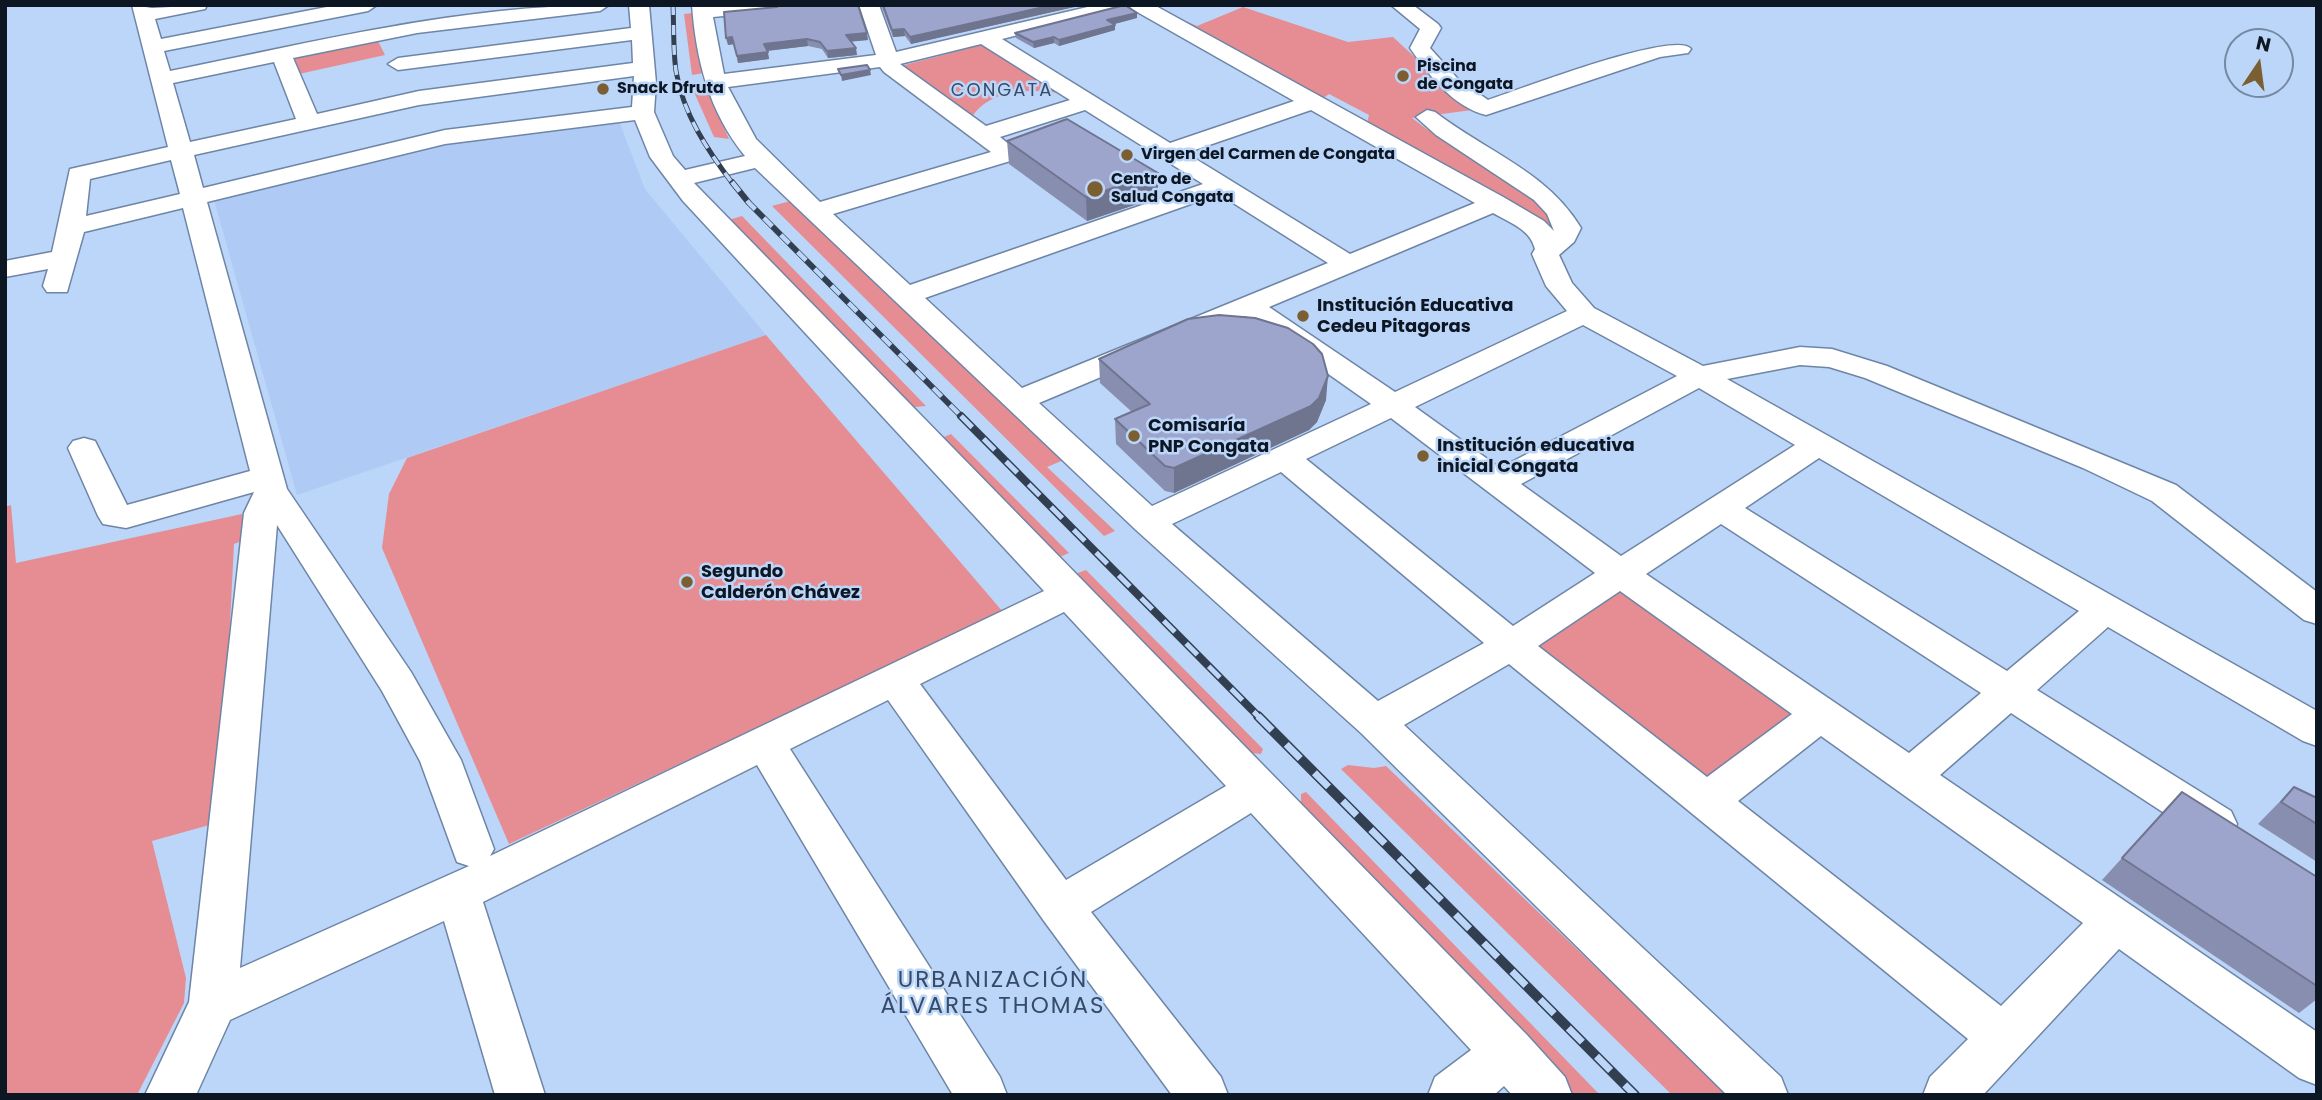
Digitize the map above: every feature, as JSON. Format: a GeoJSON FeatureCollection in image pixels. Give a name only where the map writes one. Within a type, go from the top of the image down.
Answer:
{"type":"FeatureCollection","features":[{"type":"Feature","properties":{"kind":"street"},"geometry":{"type":"LineString","coordinates":[[198,5],[144,10],[270,483],[397,682],[440,760],[472,849]]}},
{"type":"Feature","properties":{"kind":"street"},"geometry":{"type":"LineString","coordinates":[[153,47],[365,5],[391,60],[445,138]]}},
{"type":"Feature","properties":{"kind":"street"},"geometry":{"type":"LineString","coordinates":[[162,79],[380,35],[532,9],[600,5]]}},
{"type":"Feature","properties":{"kind":"street"},"geometry":{"type":"LineString","coordinates":[[639,5],[644,68],[643,112],[662,158],[678,179],[1548,1095]]}},
{"type":"Feature","properties":{"kind":"street"},"geometry":{"type":"LineString","coordinates":[[778,5],[702,9],[715,82],[741,139],[760,160],[908,295],[1147,522],[1375,722],[1763,1095]]}},
{"type":"Feature","properties":{"kind":"street"},"geometry":{"type":"LineString","coordinates":[[818,211],[1009,154],[893,69],[885,57],[869,5]]}},
{"type":"Feature","properties":{"kind":"street"},"geometry":{"type":"LineString","coordinates":[[715,82],[885,57],[898,58],[1122,5]]}},
{"type":"Feature","properties":{"kind":"street"},"geometry":{"type":"LineString","coordinates":[[1139,5],[1496,203],[1539,230],[1549,250]]}},
{"type":"Feature","properties":{"kind":"street"},"geometry":{"type":"LineString","coordinates":[[1399,5],[1431,27],[1420,48],[1425,56],[1457,88],[1486,108],[1657,51],[1681,49]]}},
{"type":"Feature","properties":{"kind":"street"},"geometry":{"type":"LineString","coordinates":[[391,60],[642,33]]}},
{"type":"Feature","properties":{"kind":"street"},"geometry":{"type":"LineString","coordinates":[[987,39],[1091,101],[1348,264]]}},
{"type":"Feature","properties":{"kind":"street"},"geometry":{"type":"LineString","coordinates":[[281,55],[309,123]]}},
{"type":"Feature","properties":{"kind":"street"},"geometry":{"type":"LineString","coordinates":[[57,286],[72,227],[79,174],[419,98],[644,68]]}},
{"type":"Feature","properties":{"kind":"street"},"geometry":{"type":"LineString","coordinates":[[290,78],[316,72]]}},
{"type":"Feature","properties":{"kind":"street"},"geometry":{"type":"LineString","coordinates":[[982,135],[1091,101]]}},
{"type":"Feature","properties":{"kind":"street"},"geometry":{"type":"LineString","coordinates":[[1169,151],[1312,102]]}},
{"type":"Feature","properties":{"kind":"street"},"geometry":{"type":"LineString","coordinates":[[72,227],[445,138],[643,112]]}},
{"type":"Feature","properties":{"kind":"street"},"geometry":{"type":"LineString","coordinates":[[1427,117],[1445,133],[1527,183],[1556,207],[1568,228],[1565,237],[1545,254],[1560,286],[1584,314],[1699,376],[2317,730]]}},
{"type":"Feature","properties":{"kind":"street"},"geometry":{"type":"LineString","coordinates":[[678,179],[760,160]]}},
{"type":"Feature","properties":{"kind":"street"},"geometry":{"type":"LineString","coordinates":[[908,295],[1223,185]]}},
{"type":"Feature","properties":{"kind":"street"},"geometry":{"type":"LineString","coordinates":[[1019,400],[1496,203]]}},
{"type":"Feature","properties":{"kind":"street"},"geometry":{"type":"LineString","coordinates":[[5,269],[64,258]]}},
{"type":"Feature","properties":{"kind":"street"},"geometry":{"type":"LineString","coordinates":[[1247,304],[1393,405],[1619,573],[2317,1061]]}},
{"type":"Feature","properties":{"kind":"street"},"geometry":{"type":"LineString","coordinates":[[1147,522],[1584,314]]}},
{"type":"Feature","properties":{"kind":"street"},"geometry":{"type":"LineString","coordinates":[[1496,484],[1699,376],[1800,356],[1832,358],[1876,372],[2094,461],[2164,493],[2317,611]]}},
{"type":"Feature","properties":{"kind":"street"},"geometry":{"type":"LineString","coordinates":[[1375,722],[1511,645],[1818,445]]}},
{"type":"Feature","properties":{"kind":"street"},"geometry":{"type":"LineString","coordinates":[[84,448],[114,516],[126,517],[270,483]]}},
{"type":"Feature","properties":{"kind":"street"},"geometry":{"type":"LineString","coordinates":[[1283,457],[1511,645],[2003,1037]]}},
{"type":"Feature","properties":{"kind":"street"},"geometry":{"type":"LineString","coordinates":[[170,1095],[213,1004],[261,513],[270,483]]}},
{"type":"Feature","properties":{"kind":"street"},"geometry":{"type":"LineString","coordinates":[[1722,509],[2248,845]]}},
{"type":"Feature","properties":{"kind":"street"},"geometry":{"type":"LineString","coordinates":[[213,1004],[458,893],[896,681],[1071,593]]}},
{"type":"Feature","properties":{"kind":"street"},"geometry":{"type":"LineString","coordinates":[[1911,776],[2105,609]]}},
{"type":"Feature","properties":{"kind":"street"},"geometry":{"type":"LineString","coordinates":[[896,681],[1060,906],[1203,1095]]}},
{"type":"Feature","properties":{"kind":"street"},"geometry":{"type":"LineString","coordinates":[[1707,801],[1821,714]]}},
{"type":"Feature","properties":{"kind":"street"},"geometry":{"type":"LineString","coordinates":[[765,743],[982,1095]]}},
{"type":"Feature","properties":{"kind":"street"},"geometry":{"type":"LineString","coordinates":[[1060,906],[1257,788]]}},
{"type":"Feature","properties":{"kind":"street"},"geometry":{"type":"LineString","coordinates":[[458,893],[520,1095]]}},
{"type":"Feature","properties":{"kind":"street"},"geometry":{"type":"LineString","coordinates":[[1948,1095],[2116,921]]}},
{"type":"Feature","properties":{"kind":"street"},"geometry":{"type":"LineString","coordinates":[[1453,1095],[1508,1052]]}},
{"type":"Feature","properties":{"kind":"shaded area"},"geometry":{"type":"Polygon","coordinates":[[[1243,7],[1348,42],[1393,37],[1472,110],[1412,118],[1446,143],[1528,193],[1548,218],[1555,234],[1367,124],[1369,115],[1329,94],[1322,99],[1167,13],[1197,26],[1243,7]]]}},
{"type":"Feature","properties":{"kind":"shaded area"},"geometry":{"type":"Polygon","coordinates":[[[693,13],[704,73],[692,75],[684,14],[693,13]]]}},
{"type":"Feature","properties":{"kind":"shaded area"},"geometry":{"type":"Polygon","coordinates":[[[377,39],[385,55],[299,74],[289,56],[377,39]]]}},
{"type":"Feature","properties":{"kind":"shaded area"},"geometry":{"type":"Polygon","coordinates":[[[981,45],[1059,93],[1023,91],[1000,96],[989,101],[972,117],[901,66],[981,45]]]}},
{"type":"Feature","properties":{"kind":"shaded area"},"geometry":{"type":"Polygon","coordinates":[[[694,92],[708,92],[729,139],[714,137],[694,92]]]}},
{"type":"Feature","properties":{"kind":"shaded area"},"geometry":{"type":"Polygon","coordinates":[[[619,121],[645,189],[766,335],[297,495],[214,200],[457,143],[619,121]]]}},
{"type":"Feature","properties":{"kind":"shaded area"},"geometry":{"type":"Polygon","coordinates":[[[794,200],[1066,459],[1047,467],[1115,531],[1104,536],[772,206],[794,200]]]}},
{"type":"Feature","properties":{"kind":"shaded area"},"geometry":{"type":"Polygon","coordinates":[[[742,216],[926,406],[905,408],[725,221],[742,216]]]}},
{"type":"Feature","properties":{"kind":"shaded area","name":"Segundo Calderón Chávez"},"geometry":{"type":"Polygon","coordinates":[[[766,335],[1003,612],[509,844],[382,548],[389,494],[407,458],[766,335]]]}},
{"type":"Feature","properties":{"kind":"shaded area"},"geometry":{"type":"Polygon","coordinates":[[[951,434],[1069,553],[1055,559],[939,439],[951,434]]]}},
{"type":"Feature","properties":{"kind":"shaded area"},"geometry":{"type":"Polygon","coordinates":[[[11,505],[16,563],[242,514],[242,541],[234,544],[220,822],[152,841],[186,978],[184,1003],[137,1095],[5,1095],[5,507],[11,505]]]}},
{"type":"Feature","properties":{"kind":"shaded area"},"geometry":{"type":"Polygon","coordinates":[[[1086,570],[1263,749],[1261,754],[1242,752],[1072,575],[1086,570]]]}},
{"type":"Feature","properties":{"kind":"shaded area"},"geometry":{"type":"Polygon","coordinates":[[[1626,586],[1800,709],[1702,784],[1528,648],[1626,586]]]}},
{"type":"Feature","properties":{"kind":"shaded area"},"geometry":{"type":"Polygon","coordinates":[[[1348,765],[1374,768],[1386,766],[1729,1095],[1672,1095],[1341,769],[1348,765]]]}},
{"type":"Feature","properties":{"kind":"shaded area"},"geometry":{"type":"Polygon","coordinates":[[[1306,792],[1600,1095],[1572,1095],[1301,805],[1301,794],[1306,792]]]}},
{"type":"Feature","properties":{"kind":"building"},"geometry":{"type":"Polygon","coordinates":[[[779,5],[858,5],[867,33],[846,35],[856,48],[827,51],[820,42],[807,39],[764,44],[768,52],[737,56],[732,37],[726,38],[724,12],[779,5]]]}},
{"type":"Feature","properties":{"kind":"building"},"geometry":{"type":"Polygon","coordinates":[[[883,5],[1053,5],[910,37],[904,29],[892,30],[883,5]]]}},
{"type":"Feature","properties":{"kind":"building"},"geometry":{"type":"Polygon","coordinates":[[[1125,5],[1137,13],[1107,20],[1115,25],[1059,40],[1054,37],[1033,42],[1015,33],[1125,5]]]}},
{"type":"Feature","properties":{"kind":"building"},"geometry":{"type":"Polygon","coordinates":[[[867,65],[870,70],[841,75],[838,69],[867,65]]]}},
{"type":"Feature","properties":{"kind":"building"},"geometry":{"type":"Polygon","coordinates":[[[1067,119],[1158,173],[1086,197],[1007,141],[1067,119]]]}},
{"type":"Feature","properties":{"kind":"building"},"geometry":{"type":"Polygon","coordinates":[[[1219,315],[1255,318],[1288,328],[1313,344],[1322,354],[1328,376],[1319,398],[1311,406],[1174,468],[1165,466],[1115,419],[1150,404],[1099,359],[1188,319],[1219,315]]]}},
{"type":"Feature","properties":{"kind":"building"},"geometry":{"type":"Polygon","coordinates":[[[2294,787],[2317,798],[2317,824],[2281,802],[2294,787]]]}},
{"type":"Feature","properties":{"kind":"building"},"geometry":{"type":"Polygon","coordinates":[[[2182,792],[2317,877],[2317,986],[2122,858],[2182,792]]]}},
{"type":"Feature","properties":{"kind":"railway"},"geometry":{"type":"LineString","coordinates":[[673,5],[675,63],[684,102],[706,145],[733,184]]}},
{"type":"Feature","properties":{"kind":"railway"},"geometry":{"type":"LineString","coordinates":[[732,182],[749,203],[963,418]]}},
{"type":"Feature","properties":{"kind":"railway"},"geometry":{"type":"LineString","coordinates":[[961,416],[1260,718]]}},
{"type":"Feature","properties":{"kind":"railway"},"geometry":{"type":"LineString","coordinates":[[1258,716],[1635,1095]]}},
{"type":"Feature","properties":{"kind":"place","name":"Piscina de Congata"},"geometry":{"type":"Point","coordinates":[1403,76]}},
{"type":"Feature","properties":{"kind":"place","name":"Snack Dfruta"},"geometry":{"type":"Point","coordinates":[603,89]}},
{"type":"Feature","properties":{"kind":"place","name":"Virgen del Carmen de Congata"},"geometry":{"type":"Point","coordinates":[1127,155]}},
{"type":"Feature","properties":{"kind":"place","name":"Centro de Salud Congata"},"geometry":{"type":"Point","coordinates":[1095,189]}},
{"type":"Feature","properties":{"kind":"place","name":"Institución Educativa Cedeu Pitagoras"},"geometry":{"type":"Point","coordinates":[1303,316]}},
{"type":"Feature","properties":{"kind":"place","name":"Comisaría PNP Congata"},"geometry":{"type":"Point","coordinates":[1134,436]}},
{"type":"Feature","properties":{"kind":"place","name":"Institución educativa inicial Congata"},"geometry":{"type":"Point","coordinates":[1423,456]}},
{"type":"Feature","properties":{"kind":"place","name":"Segundo Calderón Chávez"},"geometry":{"type":"Point","coordinates":[687,582]}},
{"type":"Feature","properties":{"kind":"district","name":"CONGATA"},"geometry":{"type":"Point","coordinates":[1002,91]}},
{"type":"Feature","properties":{"kind":"district","name":"URBANIZACIÓN ÁLVARES THOMAS"},"geometry":{"type":"Point","coordinates":[993,994]}}]}
